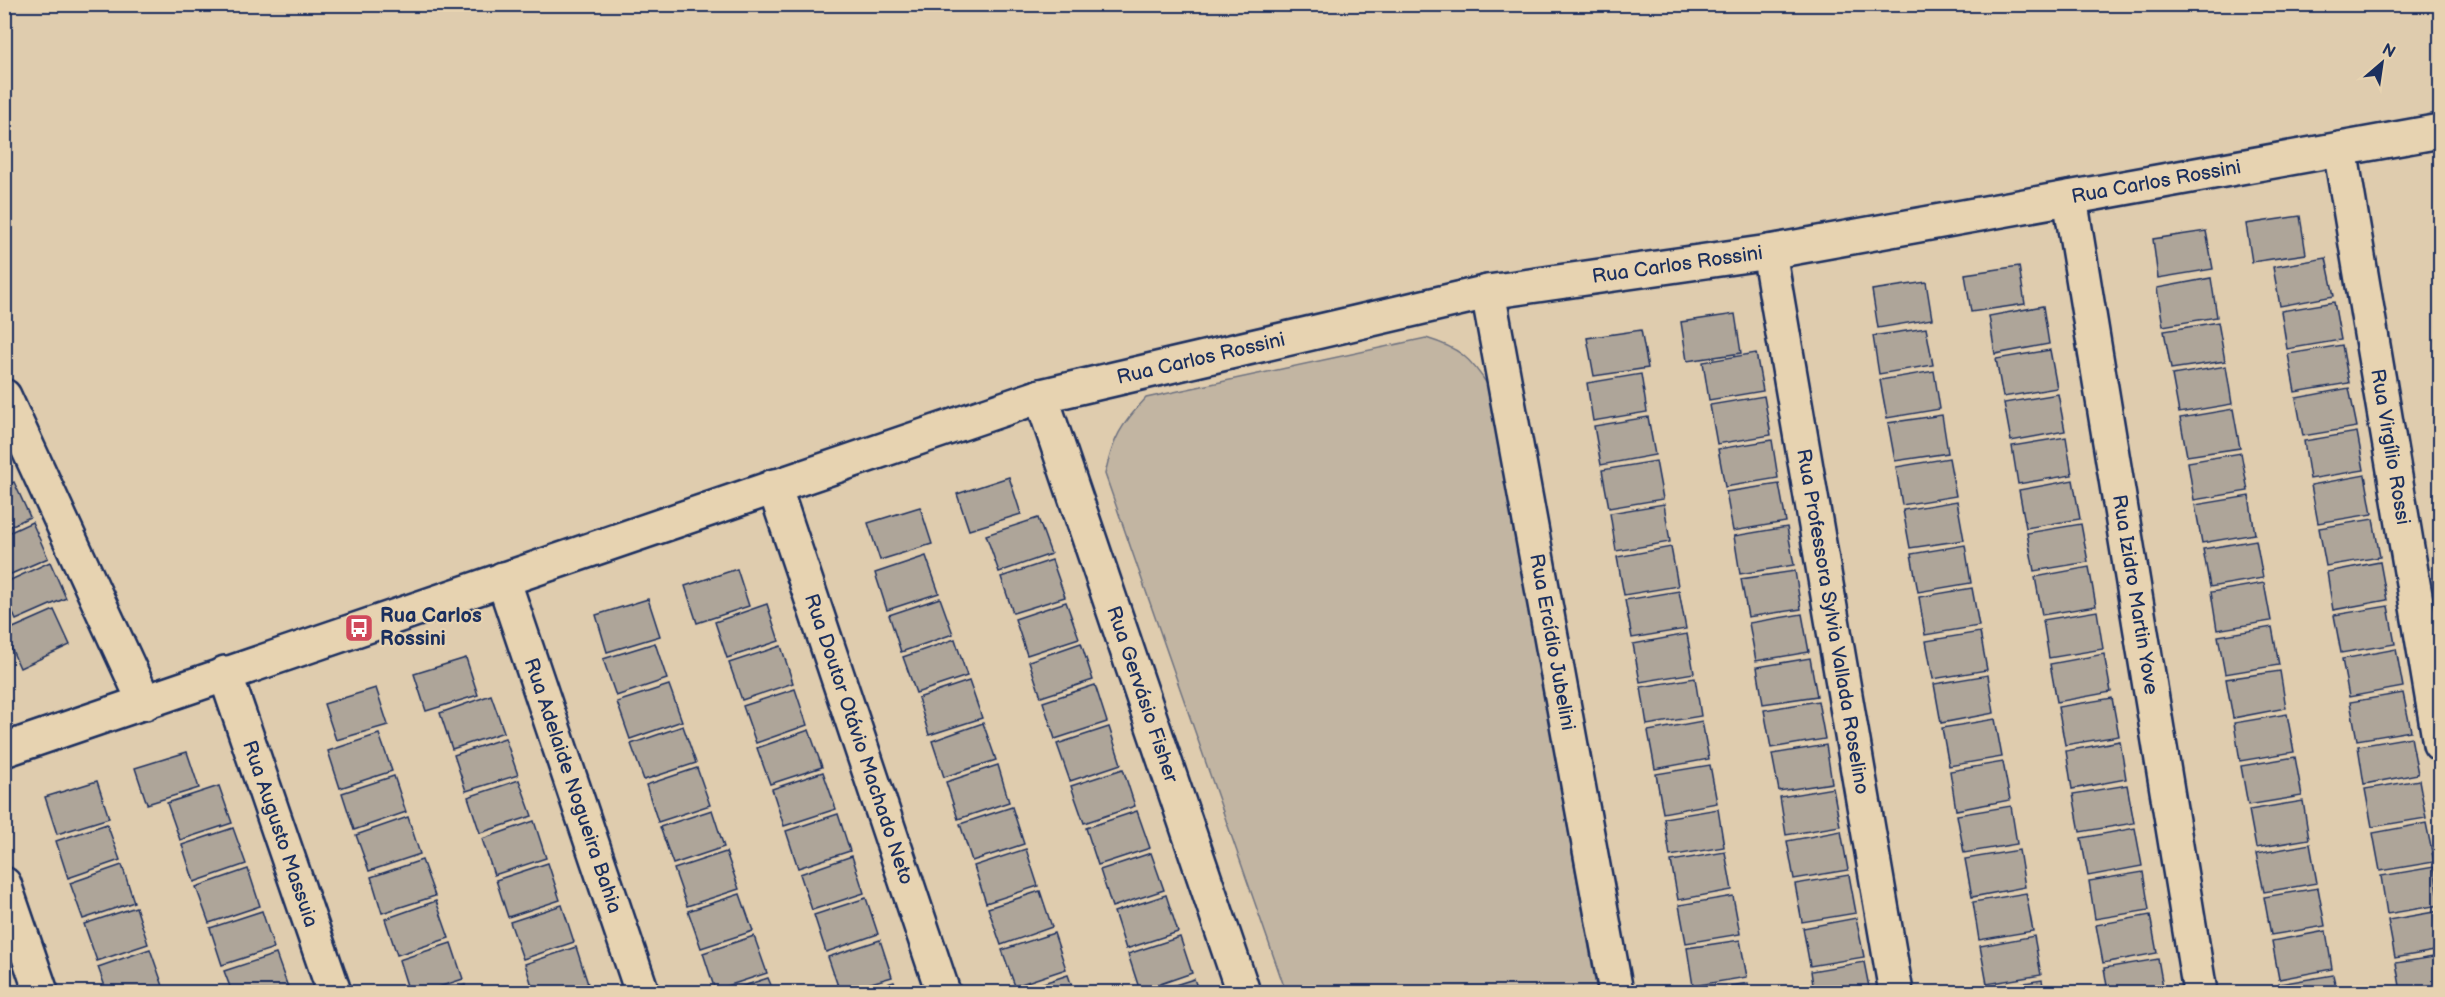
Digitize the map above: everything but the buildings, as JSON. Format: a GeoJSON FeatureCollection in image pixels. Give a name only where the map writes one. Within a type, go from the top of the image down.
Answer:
{"type":"FeatureCollection","features":[{"type":"Feature","properties":{"kind":"street","name":"Rua Carlos Rossini"},"geometry":{"type":"LineString","coordinates":[[4,750],[1041,396],[1488,292],[1769,252],[2440,130]]}},
{"type":"Feature","properties":{"kind":"street","name":"Rua Virgílio Rossi"},"geometry":{"type":"LineString","coordinates":[[2340,149],[2440,744]]}},
{"type":"Feature","properties":{"kind":"street","name":"Rua Izidro Martin Yove"},"geometry":{"type":"LineString","coordinates":[[2070,198],[2200,993]]}},
{"type":"Feature","properties":{"kind":"street","name":"Rua Professora Sylvia Vallada Roselino"},"geometry":{"type":"LineString","coordinates":[[1769,252],[1896,993]]}},
{"type":"Feature","properties":{"kind":"street","name":"Rua Ercídio Jubelini"},"geometry":{"type":"LineString","coordinates":[[1488,292],[1616,993]]}},
{"type":"Feature","properties":{"kind":"street"},"geometry":{"type":"LineString","coordinates":[[4,396],[145,703]]}},
{"type":"Feature","properties":{"kind":"street","name":"Rua Gervásio Fisher"},"geometry":{"type":"LineString","coordinates":[[1041,396],[1243,993]]}},
{"type":"Feature","properties":{"kind":"street","name":"Rua Doutor Otávio Machado Neto"},"geometry":{"type":"LineString","coordinates":[[774,486],[943,993]]}},
{"type":"Feature","properties":{"kind":"street","name":"Rua Adelaide Nogueira Bahia"},"geometry":{"type":"LineString","coordinates":[[503,579],[642,993]]}},
{"type":"Feature","properties":{"kind":"street","name":"Rua Augusto Massuia"},"geometry":{"type":"LineString","coordinates":[[225,674],[334,993]]}},
{"type":"Feature","properties":{"kind":"street"},"geometry":{"type":"LineString","coordinates":[[4,884],[41,993]]}},
{"type":"Feature","properties":{"kind":"shaded area"},"geometry":{"type":"Polygon","coordinates":[[[1426,338],[1463,355],[1476,368],[1489,387],[1597,992],[1286,992],[1105,474],[1119,433],[1146,398],[1426,338]]]}},
{"type":"Feature","properties":{"kind":"place","name":"Rua Carlos Rossini"},"geometry":{"type":"Point","coordinates":[359,628]}}]}
